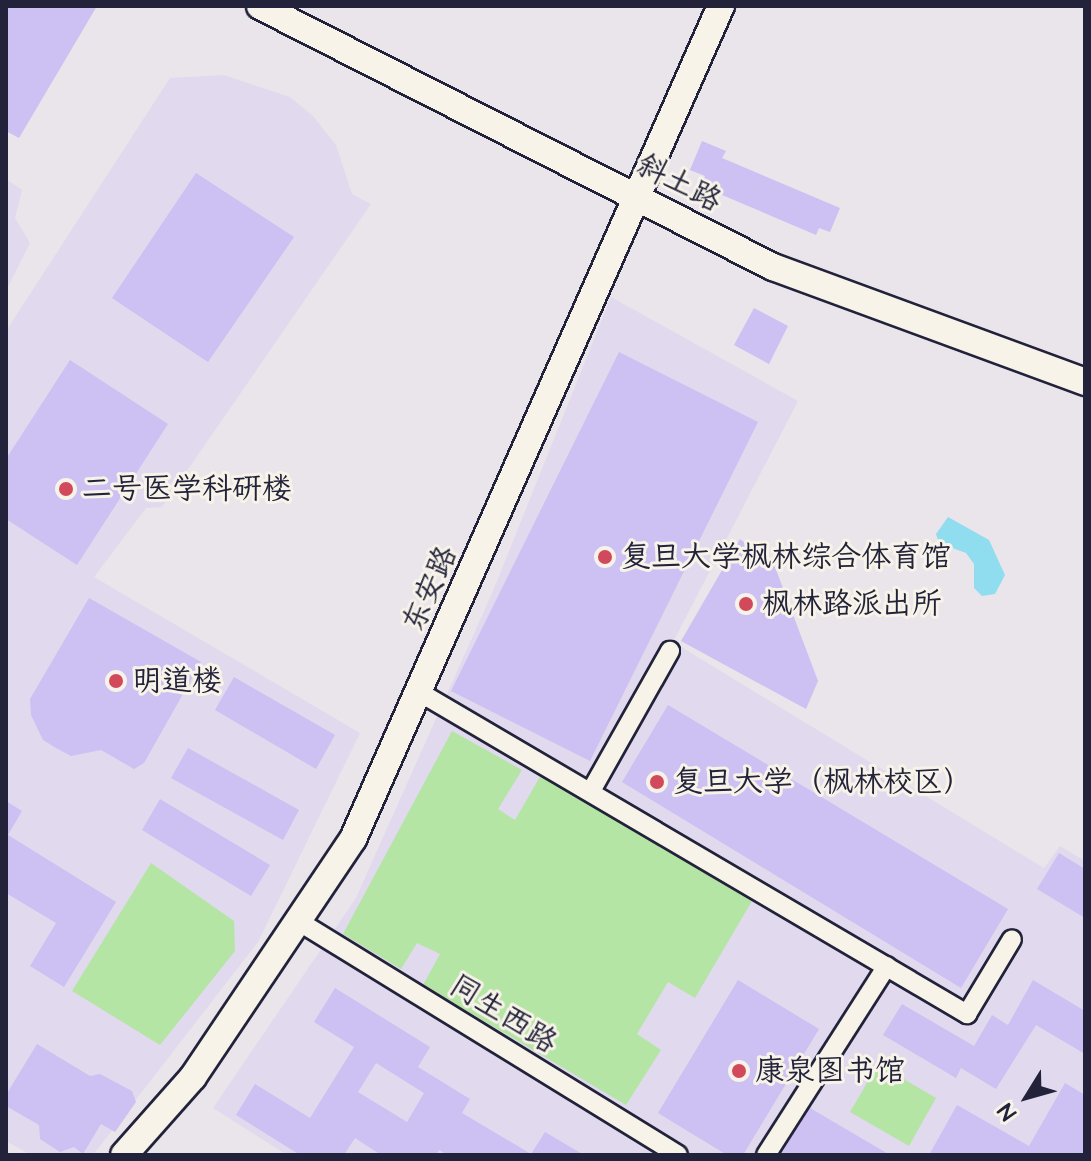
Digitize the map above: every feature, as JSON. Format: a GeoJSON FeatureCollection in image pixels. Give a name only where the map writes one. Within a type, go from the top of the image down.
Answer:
{"type":"FeatureCollection","features":[{"type":"Feature","properties":{"kind":"street","name":"斜土路"},"geometry":{"type":"LineString","coordinates":[[260,6],[773,267],[1085,382]]}},
{"type":"Feature","properties":{"kind":"street","name":"东安路"},"geometry":{"type":"LineString","coordinates":[[124,1155],[193,1077],[353,839],[721,6]]}},
{"type":"Feature","properties":{"kind":"street"},"geometry":{"type":"LineString","coordinates":[[591,791],[670,651]]}},
{"type":"Feature","properties":{"kind":"street"},"geometry":{"type":"LineString","coordinates":[[419,692],[967,1014],[1012,939]]}},
{"type":"Feature","properties":{"kind":"street","name":"同生西路"},"geometry":{"type":"LineString","coordinates":[[298,921],[678,1155]]}},
{"type":"Feature","properties":{"kind":"street"},"geometry":{"type":"LineString","coordinates":[[766,1155],[887,966]]}},
{"type":"Feature","properties":{"kind":"shaded area"},"geometry":{"type":"Polygon","coordinates":[[[224,75],[290,97],[313,116],[336,145],[352,194],[371,204],[162,507],[146,508],[94,577],[360,733],[258,942],[93,1155],[31,1155],[6,1141],[6,331],[170,78],[224,75]]]}},
{"type":"Feature","properties":{"kind":"shaded area"},"geometry":{"type":"Polygon","coordinates":[[[6,179],[22,190],[15,218],[30,243],[6,291],[6,179]]]}},
{"type":"Feature","properties":{"kind":"shaded area","name":"复旦大学（枫林校区）"},"geometry":{"type":"Polygon","coordinates":[[[611,297],[798,401],[673,642],[1044,868],[1060,846],[1085,861],[1085,1155],[287,1155],[213,1108],[356,898],[493,591],[611,297]]]}},
{"type":"Feature","properties":{"kind":"green space"},"geometry":{"type":"Polygon","coordinates":[[[452,731],[522,770],[498,809],[515,820],[541,775],[752,901],[695,998],[668,982],[637,1034],[661,1050],[626,1105],[423,985],[440,954],[417,943],[401,969],[343,934],[452,731]]]}},
{"type":"Feature","properties":{"kind":"green space"},"geometry":{"type":"Polygon","coordinates":[[[151,863],[234,921],[235,951],[160,1045],[72,991],[151,863]]]}},
{"type":"Feature","properties":{"kind":"green space"},"geometry":{"type":"Polygon","coordinates":[[[878,1064],[936,1098],[909,1146],[850,1112],[878,1064]]]}},
{"type":"Feature","properties":{"kind":"water"},"geometry":{"type":"Polygon","coordinates":[[[948,517],[989,540],[1005,575],[995,594],[982,596],[974,588],[974,564],[966,553],[939,543],[936,534],[948,517]]]}},
{"type":"Feature","properties":{"kind":"building"},"geometry":{"type":"Polygon","coordinates":[[[6,6],[97,6],[19,138],[6,131],[6,6]]]}},
{"type":"Feature","properties":{"kind":"building"},"geometry":{"type":"Polygon","coordinates":[[[702,141],[726,151],[722,158],[840,208],[830,232],[819,228],[816,235],[701,186],[705,176],[690,170],[702,141]]]}},
{"type":"Feature","properties":{"kind":"building"},"geometry":{"type":"Polygon","coordinates":[[[196,173],[294,237],[208,362],[112,298],[196,173]]]}},
{"type":"Feature","properties":{"kind":"building"},"geometry":{"type":"Polygon","coordinates":[[[754,308],[788,326],[769,364],[734,345],[754,308]]]}},
{"type":"Feature","properties":{"kind":"building","name":"复旦大学枫林综合体育馆"},"geometry":{"type":"Polygon","coordinates":[[[619,352],[758,422],[590,761],[451,691],[619,352]]]}},
{"type":"Feature","properties":{"kind":"building","name":"二号医学科研楼"},"geometry":{"type":"Polygon","coordinates":[[[70,360],[168,424],[77,565],[6,519],[6,459],[70,360]]]}},
{"type":"Feature","properties":{"kind":"building","name":"枫林路派出所"},"geometry":{"type":"Polygon","coordinates":[[[740,539],[775,567],[818,681],[806,709],[681,641],[740,539]]]}},
{"type":"Feature","properties":{"kind":"building","name":"明道楼"},"geometry":{"type":"Polygon","coordinates":[[[89,598],[201,662],[144,763],[134,769],[101,750],[71,756],[43,740],[31,715],[30,699],[89,598]]]}},
{"type":"Feature","properties":{"kind":"building"},"geometry":{"type":"Polygon","coordinates":[[[234,677],[335,735],[316,769],[215,710],[234,677]]]}},
{"type":"Feature","properties":{"kind":"building"},"geometry":{"type":"Polygon","coordinates":[[[668,705],[1008,909],[961,988],[622,782],[668,705]]]}},
{"type":"Feature","properties":{"kind":"building"},"geometry":{"type":"Polygon","coordinates":[[[188,748],[299,810],[283,840],[171,778],[188,748]]]}},
{"type":"Feature","properties":{"kind":"building"},"geometry":{"type":"Polygon","coordinates":[[[160,799],[270,865],[251,896],[142,830],[160,799]]]}},
{"type":"Feature","properties":{"kind":"building"},"geometry":{"type":"Polygon","coordinates":[[[6,801],[22,811],[8,835],[116,902],[64,987],[30,966],[56,923],[6,893],[6,801]]]}},
{"type":"Feature","properties":{"kind":"building"},"geometry":{"type":"Polygon","coordinates":[[[1059,853],[1085,869],[1085,918],[1037,889],[1059,853]]]}},
{"type":"Feature","properties":{"kind":"building","name":"康泉图书馆"},"geometry":{"type":"Polygon","coordinates":[[[738,980],[819,1029],[743,1155],[727,1155],[658,1113],[738,980]]]}},
{"type":"Feature","properties":{"kind":"building"},"geometry":{"type":"Polygon","coordinates":[[[1033,980],[1085,1011],[1085,1054],[1036,1025],[996,1089],[961,1068],[956,1078],[883,1035],[902,1004],[974,1046],[992,1015],[1008,1025],[1033,980]]]}},
{"type":"Feature","properties":{"kind":"building"},"geometry":{"type":"Polygon","coordinates":[[[335,988],[430,1047],[418,1067],[470,1099],[462,1113],[531,1154],[545,1132],[584,1155],[448,1155],[439,1150],[436,1155],[381,1155],[355,1138],[344,1155],[300,1155],[236,1115],[255,1084],[310,1118],[354,1047],[314,1022],[335,988]],[[376,1063],[358,1092],[407,1122],[424,1093],[376,1063]]]}},
{"type":"Feature","properties":{"kind":"building"},"geometry":{"type":"Polygon","coordinates":[[[37,1044],[90,1076],[100,1074],[132,1091],[136,1102],[115,1132],[101,1124],[83,1154],[74,1147],[60,1152],[40,1139],[39,1125],[6,1106],[6,1095],[37,1044]]]}},
{"type":"Feature","properties":{"kind":"building"},"geometry":{"type":"Polygon","coordinates":[[[1065,1083],[1085,1095],[1085,1155],[929,1155],[957,1105],[1029,1146],[1065,1083]]]}},
{"type":"Feature","properties":{"kind":"building"},"geometry":{"type":"Polygon","coordinates":[[[810,1108],[890,1155],[780,1155],[810,1108]]]}},
{"type":"Feature","properties":{"kind":"place","name":"二号医学科研楼"},"geometry":{"type":"Point","coordinates":[66,489]}},
{"type":"Feature","properties":{"kind":"place","name":"复旦大学枫林综合体育馆"},"geometry":{"type":"Point","coordinates":[605,557]}},
{"type":"Feature","properties":{"kind":"place","name":"枫林路派出所"},"geometry":{"type":"Point","coordinates":[746,604]}},
{"type":"Feature","properties":{"kind":"place","name":"明道楼"},"geometry":{"type":"Point","coordinates":[116,681]}},
{"type":"Feature","properties":{"kind":"place","name":"复旦大学（枫林校区）"},"geometry":{"type":"Point","coordinates":[657,782]}},
{"type":"Feature","properties":{"kind":"place","name":"康泉图书馆"},"geometry":{"type":"Point","coordinates":[739,1071]}}]}
